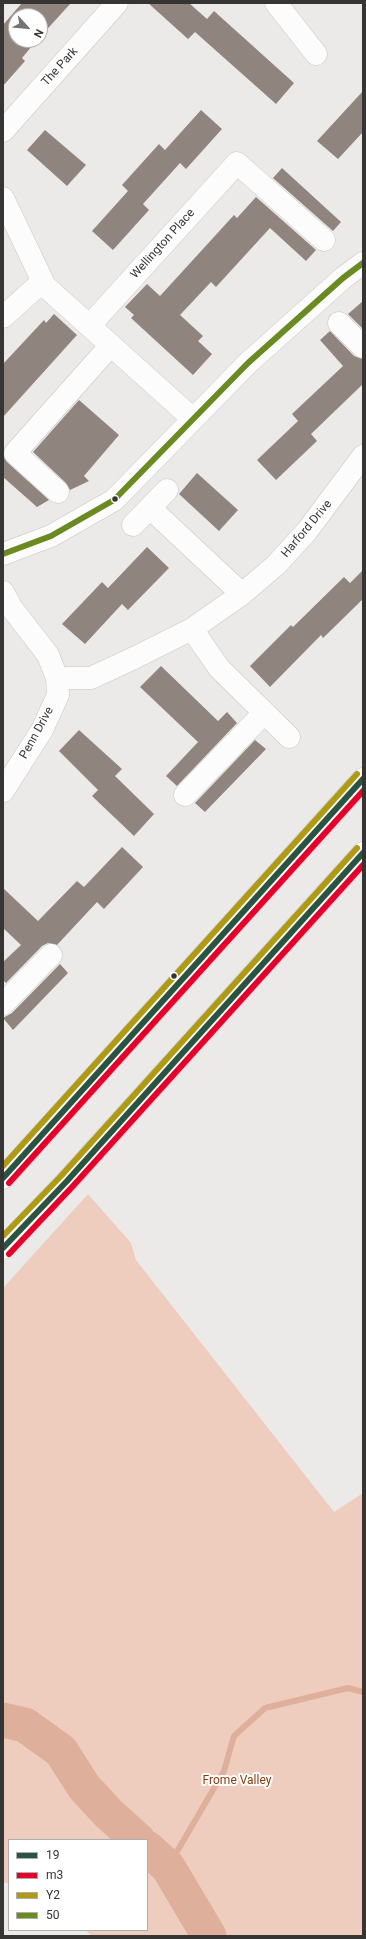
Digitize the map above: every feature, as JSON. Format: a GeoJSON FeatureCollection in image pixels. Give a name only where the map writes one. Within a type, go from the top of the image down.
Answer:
{"type":"FeatureCollection","features":[{"type":"Feature","properties":{"kind":"main road","name":"The Park"},"geometry":{"type":"LineString","coordinates":[[3,131],[117,3]]}},
{"type":"Feature","properties":{"kind":"main road"},"geometry":{"type":"LineString","coordinates":[[277,4],[316,54]]}},
{"type":"Feature","properties":{"kind":"main road","name":"Wellington Place"},"geometry":{"type":"LineString","coordinates":[[90,326],[237,163],[324,240]]}},
{"type":"Feature","properties":{"kind":"main road"},"geometry":{"type":"LineString","coordinates":[[3,198],[42,282],[49,290],[193,419]]}},
{"type":"Feature","properties":{"kind":"main road"},"geometry":{"type":"LineString","coordinates":[[3,554],[51,536],[114,500],[248,363],[343,278],[363,263]]}},
{"type":"Feature","properties":{"kind":"main road"},"geometry":{"type":"LineString","coordinates":[[3,317],[42,282]]}},
{"type":"Feature","properties":{"kind":"main road"},"geometry":{"type":"LineString","coordinates":[[339,323],[363,347]]}},
{"type":"Feature","properties":{"kind":"main road"},"geometry":{"type":"LineString","coordinates":[[58,492],[15,453],[111,345]]}},
{"type":"Feature","properties":{"kind":"main road","name":"Harford Drive"},"geometry":{"type":"LineString","coordinates":[[57,678],[91,678],[192,629],[242,594],[276,566],[307,531],[363,456]]}},
{"type":"Feature","properties":{"kind":"main road"},"geometry":{"type":"LineString","coordinates":[[133,525],[167,490]]}},
{"type":"Feature","properties":{"kind":"main road"},"geometry":{"type":"LineString","coordinates":[[150,508],[242,594]]}},
{"type":"Feature","properties":{"kind":"main road","name":"Penn Drive"},"geometry":{"type":"LineString","coordinates":[[3,592],[11,607],[48,655],[57,678],[58,695],[42,730],[3,791]]}},
{"type":"Feature","properties":{"kind":"main road"},"geometry":{"type":"LineString","coordinates":[[192,629],[219,668],[289,737]]}},
{"type":"Feature","properties":{"kind":"main road"},"geometry":{"type":"LineString","coordinates":[[185,795],[264,713]]}},
{"type":"Feature","properties":{"kind":"main road"},"geometry":{"type":"LineString","coordinates":[[3,1178],[363,779]]}},
{"type":"Feature","properties":{"kind":"main road"},"geometry":{"type":"LineString","coordinates":[[3,1248],[78,1169],[363,853]]}},
{"type":"Feature","properties":{"kind":"main road"},"geometry":{"type":"LineString","coordinates":[[3,1004],[51,955]]}},
{"type":"Feature","properties":{"kind":"green space","name":"Frome Valley"},"geometry":{"type":"Polygon","coordinates":[[[88,1194],[131,1243],[136,1260],[334,1512],[363,1493],[363,1936],[92,1936],[86,1931],[148,1931],[148,1839],[8,1839],[8,1884],[3,1882],[3,1288],[88,1194]]]}},
{"type":"Feature","properties":{"kind":"building"},"geometry":{"type":"Polygon","coordinates":[[[22,3],[71,3],[48,28],[48,8],[18,8],[22,3]]]}},
{"type":"Feature","properties":{"kind":"building"},"geometry":{"type":"Polygon","coordinates":[[[148,3],[189,3],[207,19],[214,11],[294,83],[276,104],[195,32],[188,39],[148,3]]]}},
{"type":"Feature","properties":{"kind":"building"},"geometry":{"type":"Polygon","coordinates":[[[8,19],[8,48],[30,48],[22,58],[25,61],[3,86],[3,25],[8,19]]]}},
{"type":"Feature","properties":{"kind":"building"},"geometry":{"type":"Polygon","coordinates":[[[363,91],[363,132],[338,159],[317,141],[363,91]]]}},
{"type":"Feature","properties":{"kind":"building"},"geometry":{"type":"Polygon","coordinates":[[[201,110],[222,129],[186,169],[180,163],[143,204],[149,210],[113,250],[92,231],[128,191],[122,185],[159,144],[165,150],[201,110]]]}},
{"type":"Feature","properties":{"kind":"building"},"geometry":{"type":"Polygon","coordinates":[[[45,130],[86,165],[67,186],[27,150],[45,130]]]}},
{"type":"Feature","properties":{"kind":"building"},"geometry":{"type":"Polygon","coordinates":[[[282,168],[341,222],[333,231],[273,178],[282,168]]]}},
{"type":"Feature","properties":{"kind":"building"},"geometry":{"type":"Polygon","coordinates":[[[256,197],[316,250],[306,261],[270,228],[216,287],[211,282],[180,315],[203,336],[198,341],[212,354],[193,375],[131,318],[134,315],[125,307],[147,284],[160,296],[234,215],[237,218],[256,197]]]}},
{"type":"Feature","properties":{"kind":"building"},"geometry":{"type":"Polygon","coordinates":[[[363,301],[363,329],[348,314],[363,301]]]}},
{"type":"Feature","properties":{"kind":"building"},"geometry":{"type":"Polygon","coordinates":[[[54,314],[77,335],[3,417],[3,364],[44,320],[46,323],[54,314]]]}},
{"type":"Feature","properties":{"kind":"building"},"geometry":{"type":"Polygon","coordinates":[[[330,331],[354,356],[363,359],[363,384],[311,434],[317,441],[276,480],[257,460],[298,421],[292,414],[343,366],[320,340],[330,331]]]}},
{"type":"Feature","properties":{"kind":"building"},"geometry":{"type":"Polygon","coordinates":[[[79,400],[119,435],[84,476],[89,481],[70,490],[66,483],[33,452],[79,400]]]}},
{"type":"Feature","properties":{"kind":"building"},"geometry":{"type":"Polygon","coordinates":[[[3,456],[7,462],[49,500],[37,507],[3,477],[3,456]]]}},
{"type":"Feature","properties":{"kind":"building"},"geometry":{"type":"Polygon","coordinates":[[[197,473],[238,510],[219,531],[179,494],[197,473]]]}},
{"type":"Feature","properties":{"kind":"building"},"geometry":{"type":"Polygon","coordinates":[[[147,547],[169,568],[128,610],[122,604],[85,644],[62,624],[102,582],[108,588],[147,547]]]}},
{"type":"Feature","properties":{"kind":"building"},"geometry":{"type":"Polygon","coordinates":[[[363,570],[363,599],[323,638],[321,635],[270,687],[250,666],[291,625],[293,627],[344,577],[350,583],[363,570]]]}},
{"type":"Feature","properties":{"kind":"building"},"geometry":{"type":"Polygon","coordinates":[[[161,666],[218,721],[227,712],[237,723],[177,786],[166,776],[198,742],[140,687],[161,666]]]}},
{"type":"Feature","properties":{"kind":"building"},"geometry":{"type":"Polygon","coordinates":[[[79,730],[122,769],[115,776],[154,814],[134,836],[92,796],[98,790],[59,751],[79,730]]]}},
{"type":"Feature","properties":{"kind":"building"},"geometry":{"type":"Polygon","coordinates":[[[255,740],[266,749],[205,812],[195,803],[255,740]]]}},
{"type":"Feature","properties":{"kind":"building"},"geometry":{"type":"Polygon","coordinates":[[[122,847],[143,867],[104,909],[97,902],[57,945],[48,943],[42,946],[6,983],[3,980],[3,962],[21,945],[3,928],[3,888],[38,921],[77,881],[84,887],[122,847]]]}},
{"type":"Feature","properties":{"kind":"building"},"geometry":{"type":"Polygon","coordinates":[[[60,964],[68,973],[13,1030],[3,1018],[12,1013],[60,964]]]}},
{"type":"Feature","properties":{"kind":"waterway"},"geometry":{"type":"LineString","coordinates":[[168,1867],[224,1771],[234,1736],[265,1708],[348,1688],[363,1692]]}},
{"type":"Feature","properties":{"kind":"waterway"},"geometry":{"type":"LineString","coordinates":[[3,1720],[25,1725],[61,1751],[84,1787],[109,1814],[137,1839]]}},
{"type":"Feature","properties":{"kind":"waterway"},"geometry":{"type":"LineString","coordinates":[[148,1849],[168,1867],[209,1936]]}},
{"type":"Feature","properties":{"kind":"transit line","name":"50"},"geometry":{"type":"LineString","coordinates":[[3,554],[51,536],[114,500],[248,363],[343,278],[363,263]]}},
{"type":"Feature","properties":{"kind":"transit line","name":"Y2"},"geometry":{"type":"LineString","coordinates":[[3,1166],[357,774]]}},
{"type":"Feature","properties":{"kind":"transit line","name":"19"},"geometry":{"type":"LineString","coordinates":[[3,1178],[363,779]]}},
{"type":"Feature","properties":{"kind":"transit line","name":"m3"},"geometry":{"type":"LineString","coordinates":[[9,1183],[363,791]]}},
{"type":"Feature","properties":{"kind":"transit line","name":"Y2"},"geometry":{"type":"LineString","coordinates":[[3,1236],[61,1176],[357,848]]}},
{"type":"Feature","properties":{"kind":"transit line","name":"19"},"geometry":{"type":"LineString","coordinates":[[3,1248],[67,1181],[363,853]]}},
{"type":"Feature","properties":{"kind":"transit line","name":"m3"},"geometry":{"type":"LineString","coordinates":[[9,1254],[73,1186],[363,865]]}}]}
